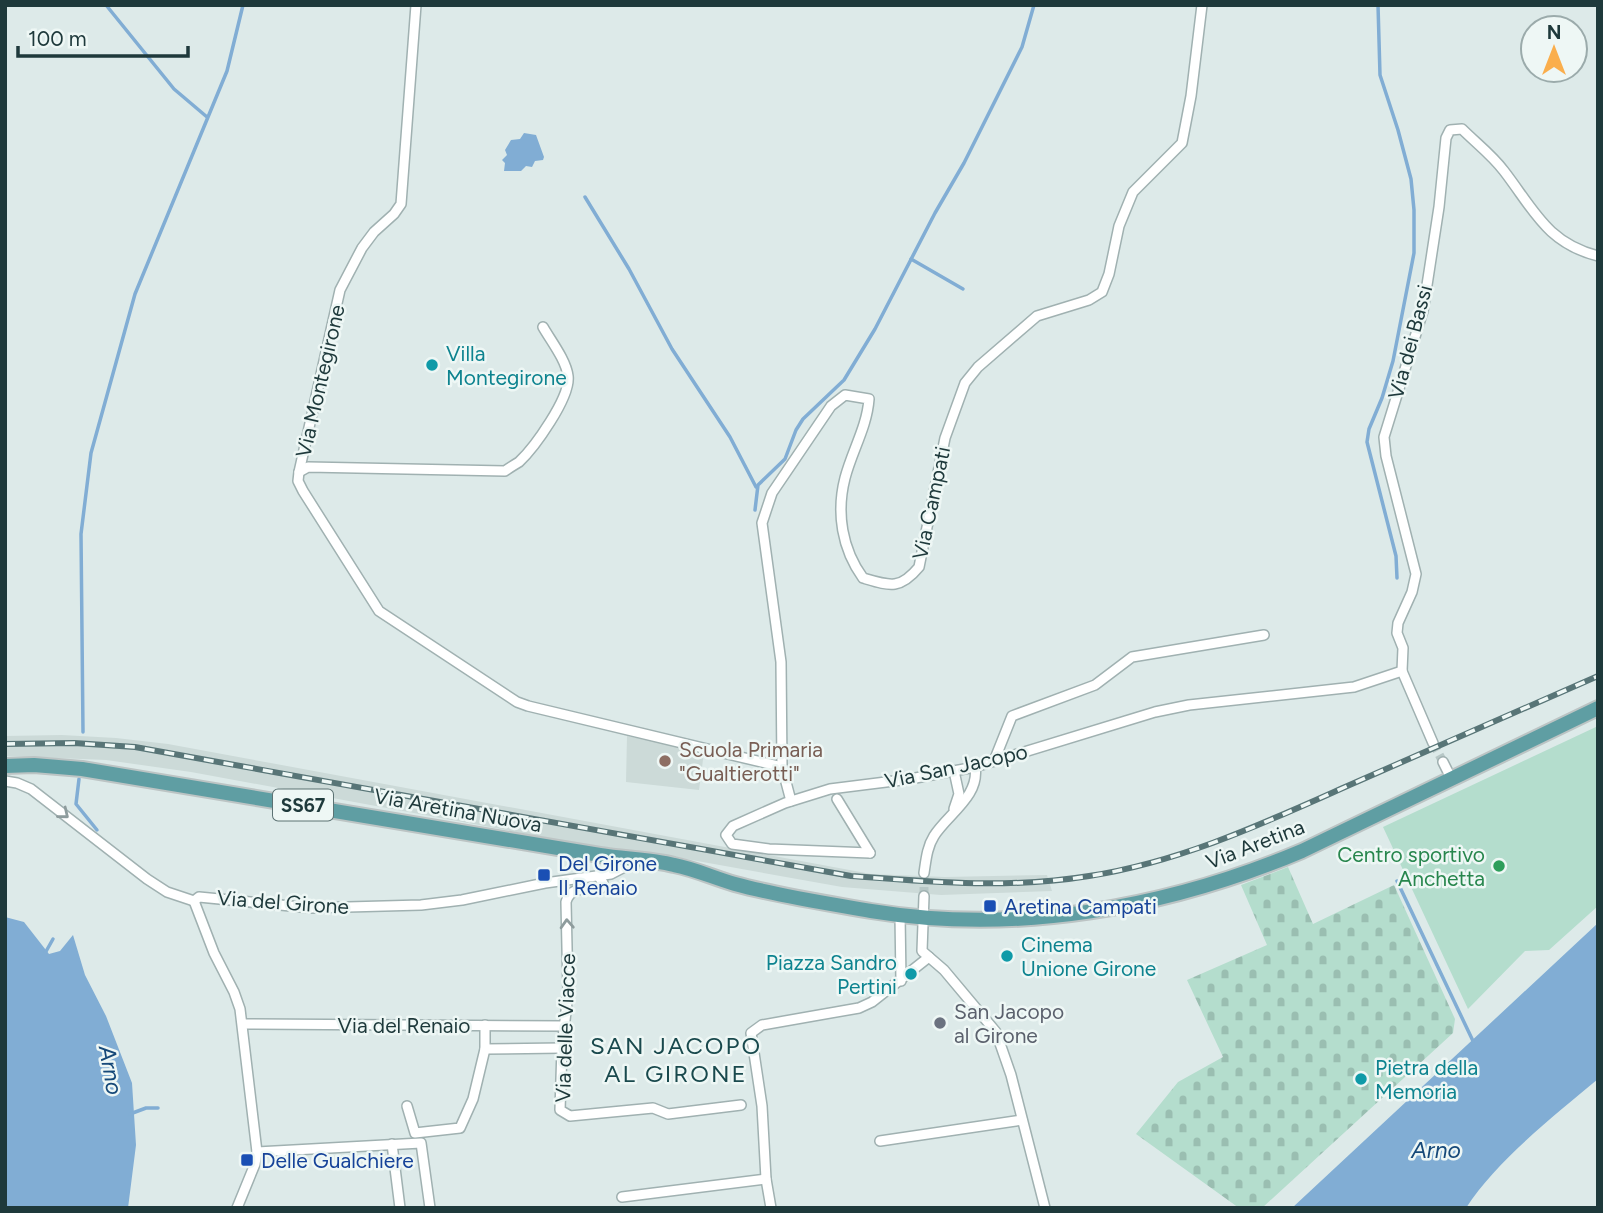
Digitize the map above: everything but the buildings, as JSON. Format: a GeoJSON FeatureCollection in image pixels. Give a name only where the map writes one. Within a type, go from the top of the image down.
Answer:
{"type":"FeatureCollection","features":[{"type":"Feature","properties":{"kind":"main road","name":"Via Aretina"},"geometry":{"type":"LineString","coordinates":[[900,915],[990,919],[1052,916],[1129,906],[1162,898],[1263,867],[1315,845],[1598,708]]}},
{"type":"Feature","properties":{"kind":"main road","name":"Via Aretina Nuova"},"geometry":{"type":"LineString","coordinates":[[5,766],[34,765],[82,769],[600,855],[671,864],[748,887],[900,915]]}},
{"type":"Feature","properties":{"kind":"street","name":"Via Montegirone"},"geometry":{"type":"LineString","coordinates":[[416,5],[401,204],[362,248],[340,290],[298,481],[379,611],[517,702],[782,767]]}},
{"type":"Feature","properties":{"kind":"street","name":"Via Campati"},"geometry":{"type":"LineString","coordinates":[[791,801],[782,767],[781,662],[762,523],[772,493],[831,406],[845,395],[869,399],[865,423],[845,478],[841,524],[849,552],[863,578],[897,584],[909,580],[919,567],[945,438],[965,383],[978,367],[1037,316],[1089,300],[1102,292],[1109,274],[1119,226],[1133,192],[1182,142],[1191,96],[1202,5]]}},
{"type":"Feature","properties":{"kind":"street","name":"Via dei Bassi"},"geometry":{"type":"LineString","coordinates":[[1433,743],[1402,671],[1403,648],[1397,633],[1398,623],[1412,592],[1416,574],[1386,456],[1384,437],[1423,311],[1439,207],[1446,138],[1450,130],[1462,130],[1503,169],[1549,232],[1566,244],[1598,256]]}},
{"type":"Feature","properties":{"kind":"street"},"geometry":{"type":"LineString","coordinates":[[299,472],[308,467],[505,471],[519,462],[533,445],[560,404],[568,386],[568,374],[542,327]]}},
{"type":"Feature","properties":{"kind":"street"},"geometry":{"type":"LineString","coordinates":[[993,761],[1012,716],[1096,685],[1132,657],[1264,635]]}},
{"type":"Feature","properties":{"kind":"street","name":"Via San Jacopo"},"geometry":{"type":"LineString","coordinates":[[837,799],[870,853],[756,848],[728,841],[727,832],[733,826],[791,801],[830,789],[975,767],[1155,712],[1189,705],[1354,687],[1402,671]]}},
{"type":"Feature","properties":{"kind":"street"},"geometry":{"type":"LineString","coordinates":[[1443,762],[1451,778]]}},
{"type":"Feature","properties":{"kind":"street"},"geometry":{"type":"LineString","coordinates":[[924,873],[930,843],[965,800],[972,788],[975,767]]}},
{"type":"Feature","properties":{"kind":"street"},"geometry":{"type":"LineString","coordinates":[[954,771],[959,794],[954,811]]}},
{"type":"Feature","properties":{"kind":"street","name":"Via del Girone"},"geometry":{"type":"LineString","coordinates":[[5,781],[31,789],[147,879],[167,892],[194,901],[199,897],[223,898],[322,908],[421,905],[619,872],[638,860]]}},
{"type":"Feature","properties":{"kind":"street"},"geometry":{"type":"LineString","coordinates":[[598,875],[600,855]]}},
{"type":"Feature","properties":{"kind":"street","name":"Via delle Viacce"},"geometry":{"type":"LineString","coordinates":[[598,875],[603,883],[601,888],[573,891],[567,897],[568,993],[562,1048],[560,1110],[570,1116],[653,1108],[668,1114],[741,1105]]}},
{"type":"Feature","properties":{"kind":"street"},"geometry":{"type":"LineString","coordinates":[[924,896],[922,949],[940,966],[996,1032],[1011,1075],[1045,1208]]}},
{"type":"Feature","properties":{"kind":"street"},"geometry":{"type":"LineString","coordinates":[[194,901],[214,953],[234,992],[243,1024],[257,1152],[255,1164],[237,1208]]}},
{"type":"Feature","properties":{"kind":"street"},"geometry":{"type":"LineString","coordinates":[[900,915],[901,981]]}},
{"type":"Feature","properties":{"kind":"street"},"geometry":{"type":"LineString","coordinates":[[771,1208],[766,1178],[762,1106],[751,1033],[762,1025],[859,1009],[901,981],[929,957]]}},
{"type":"Feature","properties":{"kind":"street","name":"Via del Renaio"},"geometry":{"type":"LineString","coordinates":[[243,1024],[566,1026]]}},
{"type":"Feature","properties":{"kind":"street"},"geometry":{"type":"LineString","coordinates":[[407,1105],[415,1133],[460,1128],[473,1099],[485,1049],[485,1025]]}},
{"type":"Feature","properties":{"kind":"street"},"geometry":{"type":"LineString","coordinates":[[485,1049],[562,1048]]}},
{"type":"Feature","properties":{"kind":"street"},"geometry":{"type":"LineString","coordinates":[[880,1141],[1022,1120]]}},
{"type":"Feature","properties":{"kind":"street"},"geometry":{"type":"LineString","coordinates":[[257,1152],[421,1143],[429,1208]]}},
{"type":"Feature","properties":{"kind":"street"},"geometry":{"type":"LineString","coordinates":[[392,1144],[400,1208]]}},
{"type":"Feature","properties":{"kind":"street"},"geometry":{"type":"LineString","coordinates":[[622,1197],[766,1178]]}},
{"type":"Feature","properties":{"kind":"shaded area"},"geometry":{"type":"Polygon","coordinates":[[[62,735],[168,744],[871,874],[945,877],[1047,875],[1052,891],[941,895],[842,887],[675,857],[576,843],[191,772],[106,760],[5,756],[5,736],[62,735]]]}},
{"type":"Feature","properties":{"kind":"shaded area","name":"Scuola Primaria \"Gualtierotti\""},"geometry":{"type":"Polygon","coordinates":[[[627,736],[704,752],[699,790],[626,782],[627,736]]]}},
{"type":"Feature","properties":{"kind":"green space","name":"Centro sportivo Anchetta"},"geometry":{"type":"Polygon","coordinates":[[[1598,726],[1598,906],[1549,950],[1525,951],[1468,1009],[1383,827],[1598,726]]]}},
{"type":"Feature","properties":{"kind":"green space"},"geometry":{"type":"Polygon","coordinates":[[[1288,867],[1313,924],[1394,885],[1455,1019],[1453,1033],[1262,1208],[1239,1208],[1136,1134],[1178,1082],[1223,1057],[1187,980],[1267,945],[1241,885],[1288,867]]]}},
{"type":"Feature","properties":{"kind":"water"},"geometry":{"type":"Polygon","coordinates":[[[524,133],[536,135],[543,160],[535,161],[532,167],[526,166],[521,171],[504,171],[505,163],[502,160],[507,155],[505,150],[511,140],[520,139],[524,133]]]}},
{"type":"Feature","properties":{"kind":"water"},"geometry":{"type":"Polygon","coordinates":[[[5,917],[24,922],[49,954],[60,951],[73,935],[85,975],[106,1016],[132,1083],[136,1145],[128,1208],[5,1208],[5,917]]]}},
{"type":"Feature","properties":{"kind":"water","name":"Arno"},"geometry":{"type":"Polygon","coordinates":[[[1598,923],[1598,1079],[1510,1156],[1466,1208],[1292,1208],[1598,923]]]}},
{"type":"Feature","properties":{"kind":"waterway"},"geometry":{"type":"LineString","coordinates":[[106,5],[174,89],[207,117]]}},
{"type":"Feature","properties":{"kind":"waterway"},"geometry":{"type":"LineString","coordinates":[[83,732],[81,534],[91,453],[135,294],[227,71],[243,5]]}},
{"type":"Feature","properties":{"kind":"waterway"},"geometry":{"type":"LineString","coordinates":[[755,510],[758,485],[785,459],[803,419],[844,380],[875,329],[964,163],[1022,47],[1034,5]]}},
{"type":"Feature","properties":{"kind":"waterway"},"geometry":{"type":"LineString","coordinates":[[1378,5],[1380,75],[1411,179],[1414,210],[1414,253],[1393,361],[1367,442],[1396,556],[1397,578]]}},
{"type":"Feature","properties":{"kind":"waterway"},"geometry":{"type":"LineString","coordinates":[[585,197],[629,269],[672,349],[730,437],[756,487]]}},
{"type":"Feature","properties":{"kind":"waterway"},"geometry":{"type":"LineString","coordinates":[[911,259],[963,289]]}},
{"type":"Feature","properties":{"kind":"waterway"},"geometry":{"type":"LineString","coordinates":[[79,779],[76,804],[97,830]]}},
{"type":"Feature","properties":{"kind":"waterway"},"geometry":{"type":"LineString","coordinates":[[1397,881],[1473,1041]]}},
{"type":"Feature","properties":{"kind":"waterway"},"geometry":{"type":"LineString","coordinates":[[44,955],[53,939]]}},
{"type":"Feature","properties":{"kind":"waterway"},"geometry":{"type":"LineString","coordinates":[[130,1114],[146,1108],[158,1108]]}},
{"type":"Feature","properties":{"kind":"tunnel"},"geometry":{"type":"LineString","coordinates":[[1433,743],[1443,762]]}},
{"type":"Feature","properties":{"kind":"tunnel"},"geometry":{"type":"LineString","coordinates":[[924,873],[924,896]]}},
{"type":"Feature","properties":{"kind":"railway"},"geometry":{"type":"LineString","coordinates":[[5,744],[74,743],[135,747],[851,876],[970,883],[1030,882],[1123,870],[1220,840],[1283,815],[1598,676]]}},
{"type":"Feature","properties":{"kind":"place","name":"Villa Montegirone"},"geometry":{"type":"Point","coordinates":[432,365]}},
{"type":"Feature","properties":{"kind":"place","name":"Scuola Primaria \"Gualtierotti\""},"geometry":{"type":"Point","coordinates":[665,761]}},
{"type":"Feature","properties":{"kind":"place","name":"Centro sportivo Anchetta"},"geometry":{"type":"Point","coordinates":[1499,866]}},
{"type":"Feature","properties":{"kind":"place","name":"Del Girone Il Renaio"},"geometry":{"type":"Point","coordinates":[544,875]}},
{"type":"Feature","properties":{"kind":"place","name":"Aretina Campati"},"geometry":{"type":"Point","coordinates":[990,906]}},
{"type":"Feature","properties":{"kind":"place","name":"Cinema Unione Girone"},"geometry":{"type":"Point","coordinates":[1007,956]}},
{"type":"Feature","properties":{"kind":"place","name":"Piazza Sandro Pertini"},"geometry":{"type":"Point","coordinates":[911,974]}},
{"type":"Feature","properties":{"kind":"place","name":"San Jacopo al Girone"},"geometry":{"type":"Point","coordinates":[940,1023]}},
{"type":"Feature","properties":{"kind":"place","name":"Pietra della Memoria"},"geometry":{"type":"Point","coordinates":[1361,1079]}},
{"type":"Feature","properties":{"kind":"place","name":"Delle Gualchiere"},"geometry":{"type":"Point","coordinates":[247,1160]}},
{"type":"Feature","properties":{"kind":"district","name":"SAN JACOPO AL GIRONE"},"geometry":{"type":"Point","coordinates":[676,1059]}}]}
